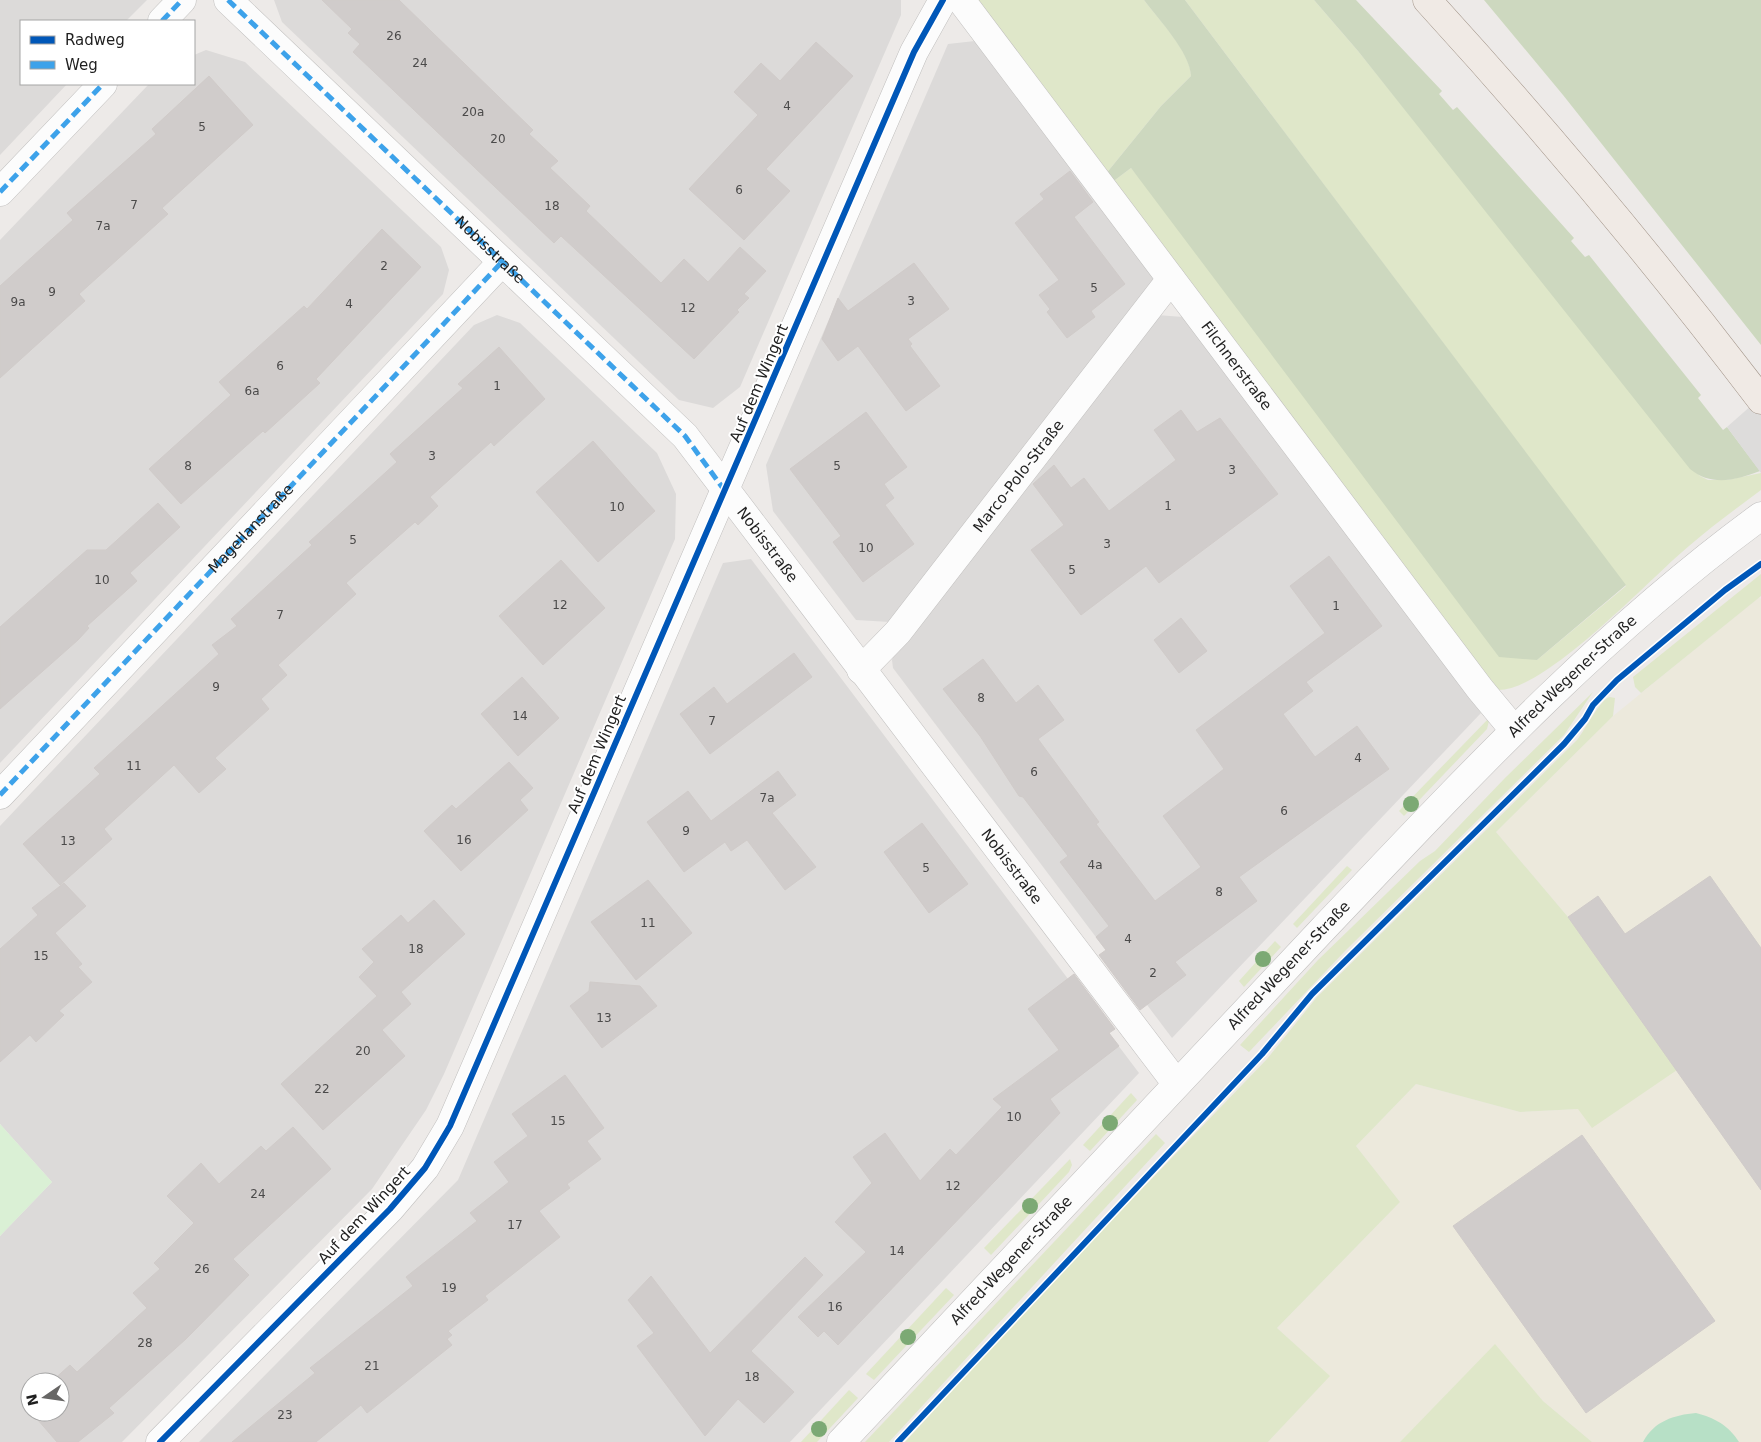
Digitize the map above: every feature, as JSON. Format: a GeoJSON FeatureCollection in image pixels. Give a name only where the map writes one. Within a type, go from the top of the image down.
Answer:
{"type":"FeatureCollection","features":[{"type":"Feature","properties":{"kind":"main road"},"geometry":{"type":"LineString","coordinates":[[1427,0],[1610,210],[1760,399]]}},
{"type":"Feature","properties":{"kind":"street"},"geometry":{"type":"LineString","coordinates":[[163,20],[182,0]]}},
{"type":"Feature","properties":{"kind":"street","name":"Nobisstraße"},"geometry":{"type":"LineString","coordinates":[[228,0],[501,263],[685,436],[1176,1084]]}},
{"type":"Feature","properties":{"kind":"street","name":"Auf dem Wingert"},"geometry":{"type":"LineString","coordinates":[[160,1442],[390,1209],[425,1168],[438,1147],[476,1069],[914,52],[944,0]]}},
{"type":"Feature","properties":{"kind":"street","name":"Filchnerstraße"},"geometry":{"type":"LineString","coordinates":[[961,0],[1474,681],[1514,730]]}},
{"type":"Feature","properties":{"kind":"street"},"geometry":{"type":"LineString","coordinates":[[0,192],[102,85]]}},
{"type":"Feature","properties":{"kind":"street","name":"Magellanstraße"},"geometry":{"type":"LineString","coordinates":[[0,795],[501,263]]}},
{"type":"Feature","properties":{"kind":"street","name":"Marco-Polo-Straße"},"geometry":{"type":"LineString","coordinates":[[862,670],[898,632],[1171,279]]}},
{"type":"Feature","properties":{"kind":"street","name":"Alfred-Wegener-Straße"},"geometry":{"type":"LineString","coordinates":[[841,1442],[1176,1084],[1514,730],[1632,621],[1761,516]]}},
{"type":"Feature","properties":{"kind":"shaded area"},"geometry":{"type":"Polygon","coordinates":[[[0,0],[147,0],[127,20],[20,20],[20,85],[66,85],[0,155],[0,0]]]}},
{"type":"Feature","properties":{"kind":"shaded area"},"geometry":{"type":"Polygon","coordinates":[[[274,0],[901,0],[901,15],[740,387],[713,408],[679,400],[282,22],[274,0]]]}},
{"type":"Feature","properties":{"kind":"shaded area"},"geometry":{"type":"Polygon","coordinates":[[[975,41],[1156,281],[890,622],[856,620],[773,511],[766,465],[948,44],[975,41]]]}},
{"type":"Feature","properties":{"kind":"shaded area"},"geometry":{"type":"Polygon","coordinates":[[[206,50],[245,62],[441,247],[449,270],[443,294],[0,763],[0,240],[148,85],[195,85],[195,55],[206,50]]]}},
{"type":"Feature","properties":{"kind":"shaded area"},"geometry":{"type":"Polygon","coordinates":[[[497,315],[520,323],[657,453],[676,494],[675,539],[444,1074],[426,1110],[372,1189],[122,1442],[0,1442],[0,1236],[52,1182],[0,1124],[0,826],[474,325],[497,315]]]}},
{"type":"Feature","properties":{"kind":"shaded area"},"geometry":{"type":"Polygon","coordinates":[[[1157,315],[1183,317],[1481,713],[1172,1038],[893,668],[892,660],[896,650],[1157,315]]]}},
{"type":"Feature","properties":{"kind":"shaded area"},"geometry":{"type":"Polygon","coordinates":[[[751,559],[1139,1073],[790,1442],[199,1442],[458,1180],[723,563],[751,559]]]}},
{"type":"Feature","properties":{"kind":"shaded area"},"geometry":{"type":"Polygon","coordinates":[[[1759,597],[1761,599],[1761,1442],[1592,1442],[1543,1401],[1495,1345],[1400,1442],[1268,1442],[1329,1376],[1277,1328],[1400,1202],[1356,1146],[1416,1084],[1520,1112],[1578,1109],[1568,917],[1496,832],[1607,721],[1759,597]]]}},
{"type":"Feature","properties":{"kind":"green space"},"geometry":{"type":"Polygon","coordinates":[[[975,0],[1144,0],[1180,46],[1190,67],[1191,76],[1161,106],[1105,175],[975,0]]]}},
{"type":"Feature","properties":{"kind":"green space"},"geometry":{"type":"Polygon","coordinates":[[[1144,0],[1185,0],[1626,585],[1537,660],[1499,657],[1131,168],[1111,183],[1105,175],[1161,106],[1191,76],[1179,46],[1144,0]]]}},
{"type":"Feature","properties":{"kind":"green space"},"geometry":{"type":"Polygon","coordinates":[[[1185,0],[1314,0],[1358,51],[1700,476],[1708,480],[1727,480],[1761,473],[1761,490],[1689,546],[1596,632],[1541,674],[1516,686],[1496,690],[1111,183],[1131,168],[1537,660],[1626,586],[1185,0]]]}},
{"type":"Feature","properties":{"kind":"green space"},"geometry":{"type":"Polygon","coordinates":[[[1314,0],[1356,0],[1442,91],[1439,94],[1453,110],[1457,107],[1574,238],[1571,241],[1585,257],[1589,255],[1701,395],[1698,398],[1723,430],[1727,427],[1760,471],[1733,479],[1715,480],[1698,475],[1690,469],[1358,51],[1314,0]]]}},
{"type":"Feature","properties":{"kind":"green space"},"geometry":{"type":"Polygon","coordinates":[[[1484,0],[1761,0],[1761,345],[1563,95],[1484,0]]]}},
{"type":"Feature","properties":{"kind":"green space"},"geometry":{"type":"Polygon","coordinates":[[[1761,574],[1761,596],[1641,693],[1635,687],[1633,677],[1761,574]]]}},
{"type":"Feature","properties":{"kind":"green space"},"geometry":{"type":"Polygon","coordinates":[[[1593,692],[1564,735],[1345,951],[1249,1052],[1240,1045],[1318,960],[1420,861],[1435,851],[1505,778],[1593,692]]]}},
{"type":"Feature","properties":{"kind":"green space"},"geometry":{"type":"Polygon","coordinates":[[[1610,697],[1615,698],[1613,716],[1496,832],[1568,917],[1677,1070],[1592,1128],[1578,1109],[1520,1112],[1416,1084],[1356,1146],[1400,1202],[1277,1328],[1330,1376],[1268,1442],[905,1442],[1039,1296],[1267,1059],[1317,997],[1577,740],[1598,708],[1610,697]]]}},
{"type":"Feature","properties":{"kind":"green space"},"geometry":{"type":"Polygon","coordinates":[[[1490,717],[1487,729],[1404,816],[1399,811],[1490,717]]]}},
{"type":"Feature","properties":{"kind":"green space"},"geometry":{"type":"Polygon","coordinates":[[[1347,866],[1352,870],[1297,928],[1293,924],[1347,866]]]}},
{"type":"Feature","properties":{"kind":"green space"},"geometry":{"type":"Polygon","coordinates":[[[1275,941],[1281,947],[1244,987],[1239,981],[1275,941]]]}},
{"type":"Feature","properties":{"kind":"green space"},"geometry":{"type":"Polygon","coordinates":[[[1131,1093],[1137,1100],[1090,1151],[1083,1145],[1131,1093]]]}},
{"type":"Feature","properties":{"kind":"green space"},"geometry":{"type":"Polygon","coordinates":[[[0,1124],[52,1182],[0,1236],[0,1124]]]}},
{"type":"Feature","properties":{"kind":"green space"},"geometry":{"type":"Polygon","coordinates":[[[1156,1134],[1165,1143],[889,1442],[865,1442],[1156,1134]]]}},
{"type":"Feature","properties":{"kind":"green space"},"geometry":{"type":"Polygon","coordinates":[[[1070,1159],[1072,1165],[1069,1172],[991,1255],[984,1248],[1070,1159]]]}},
{"type":"Feature","properties":{"kind":"green space"},"geometry":{"type":"Polygon","coordinates":[[[946,1288],[954,1295],[874,1380],[866,1374],[946,1288]]]}},
{"type":"Feature","properties":{"kind":"green space"},"geometry":{"type":"Polygon","coordinates":[[[1495,1344],[1543,1401],[1592,1442],[1400,1442],[1495,1344]]]}},
{"type":"Feature","properties":{"kind":"green space"},"geometry":{"type":"Polygon","coordinates":[[[849,1390],[858,1398],[817,1442],[801,1442],[849,1390]]]}},
{"type":"Feature","properties":{"kind":"green space"},"geometry":{"type":"Polygon","coordinates":[[[1696,1413],[1720,1423],[1739,1442],[1643,1442],[1653,1429],[1665,1420],[1680,1415],[1696,1413]]]}},
{"type":"Feature","properties":{"kind":"pier"},"geometry":{"type":"Polygon","coordinates":[[[1761,397],[1761,473],[1727,427],[1761,397]]]}},
{"type":"Feature","properties":{"kind":"building"},"geometry":{"type":"Polygon","coordinates":[[[322,0],[399,0],[533,130],[529,134],[558,161],[550,168],[590,206],[586,211],[661,283],[684,259],[708,282],[740,247],[766,271],[744,294],[749,298],[737,310],[739,312],[694,359],[561,236],[554,243],[353,52],[360,44],[348,33],[352,29],[322,0]]]}},
{"type":"Feature","properties":{"kind":"building"},"geometry":{"type":"Polygon","coordinates":[[[816,42],[853,76],[766,169],[790,191],[744,240],[689,189],[758,115],[734,92],[761,63],[780,81],[816,42]]]}},
{"type":"Feature","properties":{"kind":"building"},"geometry":{"type":"Polygon","coordinates":[[[209,76],[253,125],[162,208],[168,214],[79,294],[85,301],[0,378],[0,286],[73,220],[67,213],[156,134],[152,129],[209,76]]]}},
{"type":"Feature","properties":{"kind":"building"},"geometry":{"type":"Polygon","coordinates":[[[1070,171],[1093,202],[1074,217],[1125,284],[1091,311],[1095,317],[1067,338],[1047,312],[1050,309],[1039,295],[1059,280],[1015,223],[1044,199],[1040,194],[1070,171]]]}},
{"type":"Feature","properties":{"kind":"building"},"geometry":{"type":"Polygon","coordinates":[[[382,229],[421,267],[316,379],[320,383],[265,433],[263,431],[181,504],[149,469],[231,395],[219,382],[304,306],[307,309],[382,229]]]}},
{"type":"Feature","properties":{"kind":"building"},"geometry":{"type":"Polygon","coordinates":[[[914,263],[949,309],[908,339],[912,344],[910,346],[940,386],[906,411],[858,346],[838,361],[822,339],[838,298],[848,311],[914,263]]]}},
{"type":"Feature","properties":{"kind":"building"},"geometry":{"type":"Polygon","coordinates":[[[499,347],[545,399],[494,446],[491,442],[430,497],[438,506],[418,525],[415,522],[346,583],[356,594],[278,665],[287,675],[261,699],[269,709],[215,758],[226,769],[199,793],[174,765],[104,829],[112,839],[60,885],[23,844],[100,774],[94,768],[219,654],[212,645],[237,626],[231,619],[312,545],[309,542],[397,462],[390,454],[463,388],[458,384],[499,347]]]}},
{"type":"Feature","properties":{"kind":"building"},"geometry":{"type":"Polygon","coordinates":[[[1181,410],[1197,432],[1220,418],[1278,494],[1159,583],[1146,566],[1081,615],[1031,550],[1064,525],[1033,484],[1054,465],[1071,488],[1084,478],[1109,511],[1176,460],[1154,430],[1181,410]]]}},
{"type":"Feature","properties":{"kind":"building"},"geometry":{"type":"Polygon","coordinates":[[[866,412],[907,467],[884,484],[894,498],[885,505],[914,544],[863,582],[833,542],[841,536],[790,469],[866,412]]]}},
{"type":"Feature","properties":{"kind":"building"},"geometry":{"type":"Polygon","coordinates":[[[593,441],[655,511],[598,562],[536,492],[593,441]]]}},
{"type":"Feature","properties":{"kind":"building"},"geometry":{"type":"Polygon","coordinates":[[[158,503],[180,527],[130,573],[137,581],[87,626],[89,628],[78,640],[0,709],[0,627],[87,550],[106,550],[158,503]]]}},
{"type":"Feature","properties":{"kind":"building"},"geometry":{"type":"Polygon","coordinates":[[[1329,556],[1382,626],[1306,682],[1313,691],[1283,714],[1315,757],[1357,726],[1389,769],[1239,877],[1257,901],[1175,962],[1186,975],[1140,1010],[1099,955],[1106,950],[1096,937],[1109,926],[1060,862],[1068,856],[1023,797],[1019,796],[980,736],[943,689],[983,659],[1016,703],[1038,685],[1064,720],[1038,739],[1099,822],[1096,824],[1155,901],[1201,867],[1163,816],[1224,769],[1196,730],[1325,633],[1290,586],[1329,556]]]}},
{"type":"Feature","properties":{"kind":"building"},"geometry":{"type":"Polygon","coordinates":[[[561,560],[605,608],[543,665],[499,616],[561,560]]]}},
{"type":"Feature","properties":{"kind":"building"},"geometry":{"type":"Polygon","coordinates":[[[1181,618],[1207,651],[1179,673],[1154,640],[1181,618]]]}},
{"type":"Feature","properties":{"kind":"building"},"geometry":{"type":"Polygon","coordinates":[[[794,653],[812,677],[710,754],[680,714],[714,687],[727,704],[794,653]]]}},
{"type":"Feature","properties":{"kind":"building"},"geometry":{"type":"Polygon","coordinates":[[[522,677],[559,718],[518,756],[481,714],[522,677]]]}},
{"type":"Feature","properties":{"kind":"building"},"geometry":{"type":"Polygon","coordinates":[[[509,762],[533,788],[520,800],[528,810],[461,871],[424,831],[452,805],[456,809],[509,762]]]}},
{"type":"Feature","properties":{"kind":"building"},"geometry":{"type":"Polygon","coordinates":[[[778,771],[796,795],[772,813],[816,867],[785,890],[747,840],[731,851],[725,842],[684,872],[647,822],[688,791],[711,821],[778,771]]]}},
{"type":"Feature","properties":{"kind":"building"},"geometry":{"type":"Polygon","coordinates":[[[922,823],[968,884],[929,913],[884,852],[922,823]]]}},
{"type":"Feature","properties":{"kind":"building"},"geometry":{"type":"Polygon","coordinates":[[[1710,876],[1761,948],[1761,1190],[1568,917],[1598,896],[1625,934],[1710,876]]]}},
{"type":"Feature","properties":{"kind":"building"},"geometry":{"type":"Polygon","coordinates":[[[648,880],[692,933],[636,980],[591,922],[648,880]]]}},
{"type":"Feature","properties":{"kind":"building"},"geometry":{"type":"Polygon","coordinates":[[[64,883],[86,906],[55,933],[82,964],[78,967],[92,982],[59,1011],[64,1015],[36,1042],[30,1035],[0,1062],[0,949],[38,915],[32,908],[64,883]]]}},
{"type":"Feature","properties":{"kind":"building"},"geometry":{"type":"Polygon","coordinates":[[[434,900],[465,934],[401,992],[411,1004],[382,1030],[405,1056],[323,1130],[281,1084],[377,996],[359,977],[374,962],[362,949],[401,915],[408,923],[434,900]]]}},
{"type":"Feature","properties":{"kind":"building"},"geometry":{"type":"Polygon","coordinates":[[[1074,974],[1115,1029],[1109,1033],[1119,1046],[1050,1099],[1060,1113],[838,1345],[824,1331],[818,1337],[798,1317],[866,1252],[835,1222],[872,1183],[853,1157],[885,1133],[920,1181],[950,1149],[956,1155],[1002,1107],[993,1099],[1059,1050],[1028,1009],[1074,974]]]}},
{"type":"Feature","properties":{"kind":"building"},"geometry":{"type":"Polygon","coordinates":[[[590,982],[640,986],[657,1006],[602,1048],[570,1006],[589,991],[590,982]]]}},
{"type":"Feature","properties":{"kind":"building"},"geometry":{"type":"Polygon","coordinates":[[[565,1075],[604,1128],[587,1141],[601,1159],[567,1184],[570,1188],[539,1211],[560,1237],[485,1296],[488,1300],[448,1331],[452,1335],[447,1339],[452,1345],[367,1413],[361,1405],[316,1442],[232,1442],[315,1373],[310,1368],[413,1286],[406,1277],[477,1221],[470,1213],[509,1182],[494,1162],[528,1136],[512,1114],[565,1075]]]}},
{"type":"Feature","properties":{"kind":"building"},"geometry":{"type":"Polygon","coordinates":[[[293,1127],[331,1169],[233,1259],[249,1275],[186,1339],[109,1408],[114,1413],[78,1442],[57,1442],[40,1422],[70,1422],[70,1372],[62,1372],[70,1365],[77,1372],[147,1308],[133,1293],[160,1269],[154,1263],[194,1223],[167,1196],[201,1163],[219,1184],[261,1146],[266,1151],[293,1127]]]}},
{"type":"Feature","properties":{"kind":"building"},"geometry":{"type":"Polygon","coordinates":[[[1582,1135],[1715,1321],[1586,1413],[1453,1226],[1582,1135]]]}},
{"type":"Feature","properties":{"kind":"building"},"geometry":{"type":"Polygon","coordinates":[[[805,1257],[823,1275],[751,1351],[794,1392],[764,1423],[738,1399],[705,1436],[637,1346],[654,1333],[628,1300],[651,1276],[710,1353],[805,1257]]]}},
{"type":"Feature","properties":{"kind":"marked path"},"geometry":{"type":"LineString","coordinates":[[163,20],[182,0]]}},
{"type":"Feature","properties":{"kind":"marked path"},"geometry":{"type":"LineString","coordinates":[[228,0],[685,436],[725,491]]}},
{"type":"Feature","properties":{"kind":"marked path"},"geometry":{"type":"LineString","coordinates":[[0,192],[102,85]]}},
{"type":"Feature","properties":{"kind":"marked path"},"geometry":{"type":"LineString","coordinates":[[0,795],[501,263]]}},
{"type":"Feature","properties":{"kind":"cycle path"},"geometry":{"type":"LineString","coordinates":[[160,1442],[390,1209],[425,1168],[450,1126],[914,52],[943,0]]}},
{"type":"Feature","properties":{"kind":"cycle path"},"geometry":{"type":"LineString","coordinates":[[898,1442],[1262,1054],[1312,994],[1564,744],[1585,719],[1593,705],[1617,680],[1725,590],[1761,564]]}}]}
